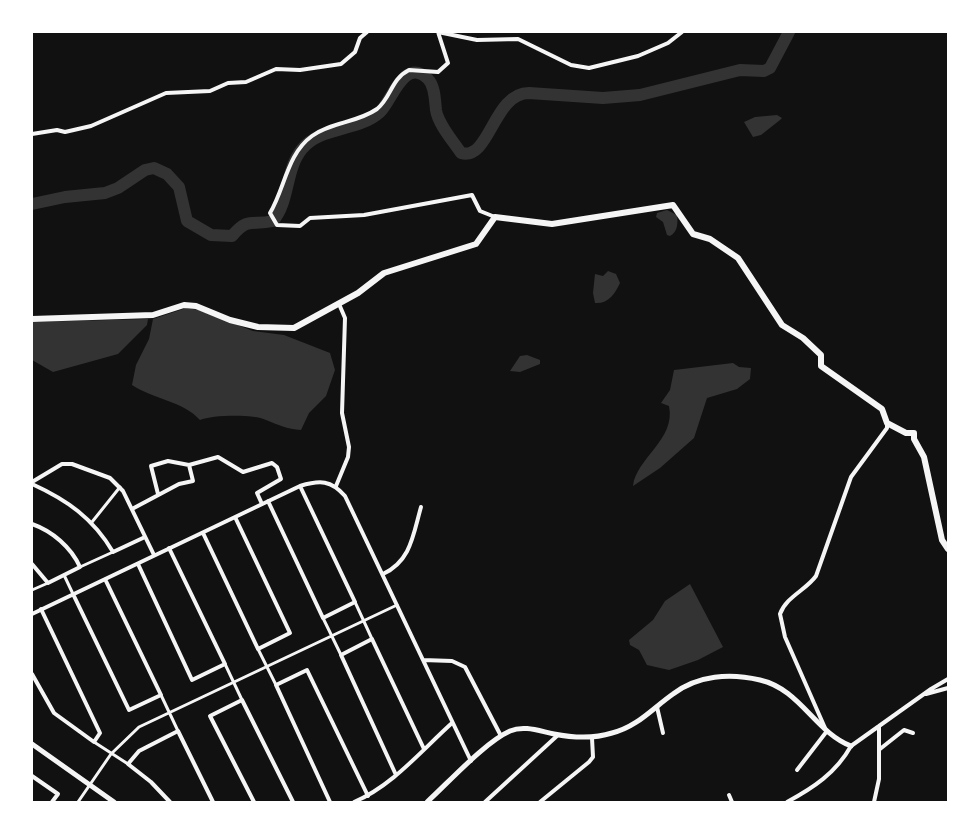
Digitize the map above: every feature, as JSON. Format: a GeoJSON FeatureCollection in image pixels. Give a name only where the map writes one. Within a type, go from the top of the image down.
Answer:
{"type":"FeatureCollection","features":[{"type":"Feature","properties":{"kind":"main road"},"geometry":{"type":"LineString","coordinates":[[32,319],[153,315],[184,305],[195,306],[230,320],[278,330],[294,328],[358,294],[384,273],[476,244],[495,218],[552,224],[674,206],[693,234],[710,239],[738,258],[782,325],[803,338],[821,355],[821,366],[882,409],[887,423],[906,433],[914,433],[914,439],[924,457],[942,540],[948,549]]}},
{"type":"Feature","properties":{"kind":"street"},"geometry":{"type":"LineString","coordinates":[[32,134],[57,130],[65,132],[91,126],[166,93],[210,91],[228,83],[246,82],[276,69],[300,70],[340,64],[355,52],[360,38],[367,32]]}},
{"type":"Feature","properties":{"kind":"street"},"geometry":{"type":"LineString","coordinates":[[437,32],[477,40],[518,39],[571,65],[589,68],[638,56],[668,43],[682,32]]}},
{"type":"Feature","properties":{"kind":"street"},"geometry":{"type":"LineString","coordinates":[[437,32],[448,63],[438,72],[409,70],[395,80],[383,102],[375,110],[312,135],[291,160],[270,213],[277,225],[300,226],[310,218],[364,215],[472,195],[480,211],[495,218]]}},
{"type":"Feature","properties":{"kind":"street"},"geometry":{"type":"LineString","coordinates":[[336,486],[348,458],[349,447],[342,413],[345,318],[339,303]]}},
{"type":"Feature","properties":{"kind":"street"},"geometry":{"type":"LineString","coordinates":[[827,729],[785,637],[780,614],[790,600],[807,588],[816,576],[851,477],[886,429],[887,423]]}},
{"type":"Feature","properties":{"kind":"street"},"geometry":{"type":"LineString","coordinates":[[158,494],[150,466],[168,461],[189,465],[218,457],[243,472],[272,464],[277,467],[281,479],[256,492],[262,504]]}},
{"type":"Feature","properties":{"kind":"street"},"geometry":{"type":"LineString","coordinates":[[32,483],[62,464],[72,464],[103,475],[120,487],[154,555]]}},
{"type":"Feature","properties":{"kind":"street"},"geometry":{"type":"LineString","coordinates":[[132,509],[158,494],[193,481],[189,465]]}},
{"type":"Feature","properties":{"kind":"street"},"geometry":{"type":"LineString","coordinates":[[32,614],[300,486],[318,481],[336,486],[345,496],[471,762]]}},
{"type":"Feature","properties":{"kind":"street"},"geometry":{"type":"LineString","coordinates":[[32,483],[63,498],[92,522],[113,552]]}},
{"type":"Feature","properties":{"kind":"street"},"geometry":{"type":"LineString","coordinates":[[300,486],[424,749]]}},
{"type":"Feature","properties":{"kind":"street"},"geometry":{"type":"LineString","coordinates":[[92,522],[120,487]]}},
{"type":"Feature","properties":{"kind":"street"},"geometry":{"type":"LineString","coordinates":[[268,501],[396,775]]}},
{"type":"Feature","properties":{"kind":"street"},"geometry":{"type":"LineString","coordinates":[[383,574],[401,564],[408,554],[421,507]]}},
{"type":"Feature","properties":{"kind":"street"},"geometry":{"type":"LineString","coordinates":[[235,517],[290,633],[258,649]]}},
{"type":"Feature","properties":{"kind":"street"},"geometry":{"type":"LineString","coordinates":[[32,524],[57,538],[70,551],[80,567]]}},
{"type":"Feature","properties":{"kind":"street"},"geometry":{"type":"LineString","coordinates":[[202,533],[330,802]]}},
{"type":"Feature","properties":{"kind":"street"},"geometry":{"type":"LineString","coordinates":[[32,590],[145,537]]}},
{"type":"Feature","properties":{"kind":"street"},"geometry":{"type":"LineString","coordinates":[[170,548],[293,802]]}},
{"type":"Feature","properties":{"kind":"street"},"geometry":{"type":"LineString","coordinates":[[32,564],[48,583]]}},
{"type":"Feature","properties":{"kind":"street"},"geometry":{"type":"LineString","coordinates":[[138,564],[192,680],[225,664]]}},
{"type":"Feature","properties":{"kind":"street"},"geometry":{"type":"LineString","coordinates":[[64,575],[129,710],[161,695]]}},
{"type":"Feature","properties":{"kind":"street"},"geometry":{"type":"LineString","coordinates":[[105,579],[213,802]]}},
{"type":"Feature","properties":{"kind":"street"},"geometry":{"type":"LineString","coordinates":[[323,618],[355,602]]}},
{"type":"Feature","properties":{"kind":"street"},"geometry":{"type":"LineString","coordinates":[[78,802],[111,754],[139,727],[397,605]]}},
{"type":"Feature","properties":{"kind":"street"},"geometry":{"type":"LineString","coordinates":[[41,609],[100,734],[94,742]]}},
{"type":"Feature","properties":{"kind":"street"},"geometry":{"type":"LineString","coordinates":[[341,655],[372,639]]}},
{"type":"Feature","properties":{"kind":"street"},"geometry":{"type":"LineString","coordinates":[[423,660],[452,661],[465,667],[501,736]]}},
{"type":"Feature","properties":{"kind":"street"},"geometry":{"type":"LineString","coordinates":[[276,685],[307,670],[368,796]]}},
{"type":"Feature","properties":{"kind":"street"},"geometry":{"type":"LineString","coordinates":[[32,674],[54,713],[128,764],[151,782],[170,802]]}},
{"type":"Feature","properties":{"kind":"street"},"geometry":{"type":"LineString","coordinates":[[427,802],[501,736],[512,730],[525,728],[558,735],[592,738],[630,727],[692,683],[733,675],[763,681],[786,692],[837,739],[851,746]]}},
{"type":"Feature","properties":{"kind":"street"},"geometry":{"type":"LineString","coordinates":[[787,802],[811,790],[827,777],[844,758],[851,746],[948,679]]}},
{"type":"Feature","properties":{"kind":"street"},"geometry":{"type":"LineString","coordinates":[[924,695],[948,688]]}},
{"type":"Feature","properties":{"kind":"street"},"geometry":{"type":"LineString","coordinates":[[242,700],[210,716],[254,802]]}},
{"type":"Feature","properties":{"kind":"street"},"geometry":{"type":"LineString","coordinates":[[657,707],[663,732]]}},
{"type":"Feature","properties":{"kind":"street"},"geometry":{"type":"LineString","coordinates":[[354,802],[368,796],[396,775],[452,723]]}},
{"type":"Feature","properties":{"kind":"street"},"geometry":{"type":"LineString","coordinates":[[874,802],[878,792],[879,725]]}},
{"type":"Feature","properties":{"kind":"street"},"geometry":{"type":"LineString","coordinates":[[797,770],[827,729]]}},
{"type":"Feature","properties":{"kind":"street"},"geometry":{"type":"LineString","coordinates":[[880,749],[904,730],[913,733]]}},
{"type":"Feature","properties":{"kind":"street"},"geometry":{"type":"LineString","coordinates":[[128,764],[139,752],[178,731]]}},
{"type":"Feature","properties":{"kind":"street"},"geometry":{"type":"LineString","coordinates":[[485,802],[558,735]]}},
{"type":"Feature","properties":{"kind":"street"},"geometry":{"type":"LineString","coordinates":[[540,802],[589,762],[592,757],[592,738]]}},
{"type":"Feature","properties":{"kind":"street"},"geometry":{"type":"LineString","coordinates":[[32,744],[114,802]]}},
{"type":"Feature","properties":{"kind":"street"},"geometry":{"type":"LineString","coordinates":[[32,777],[58,794],[52,802]]}},
{"type":"Feature","properties":{"kind":"street"},"geometry":{"type":"LineString","coordinates":[[729,795],[732,802]]}},
{"type":"Feature","properties":{"kind":"shaded area"},"geometry":{"type":"Polygon","coordinates":[[[777,115],[782,118],[761,135],[753,137],[744,122],[755,117],[777,115]]]}},
{"type":"Feature","properties":{"kind":"shaded area"},"geometry":{"type":"Polygon","coordinates":[[[667,210],[677,215],[676,229],[670,236],[667,235],[663,222],[656,217],[657,213],[667,210]]]}},
{"type":"Feature","properties":{"kind":"shaded area"},"geometry":{"type":"Polygon","coordinates":[[[608,271],[616,274],[620,283],[610,298],[604,302],[595,303],[593,293],[595,274],[603,276],[608,271]]]}},
{"type":"Feature","properties":{"kind":"shaded area"},"geometry":{"type":"Polygon","coordinates":[[[186,308],[199,310],[253,331],[284,335],[330,353],[335,370],[326,396],[309,413],[301,430],[287,428],[260,418],[243,416],[223,416],[200,420],[185,408],[132,385],[136,365],[149,339],[153,319],[186,308]]]}},
{"type":"Feature","properties":{"kind":"shaded area"},"geometry":{"type":"Polygon","coordinates":[[[148,319],[147,325],[118,354],[53,372],[32,360],[32,322],[148,319]]]}},
{"type":"Feature","properties":{"kind":"shaded area"},"geometry":{"type":"Polygon","coordinates":[[[527,355],[540,360],[540,364],[520,372],[510,371],[520,356],[527,355]]]}},
{"type":"Feature","properties":{"kind":"shaded area"},"geometry":{"type":"Polygon","coordinates":[[[733,363],[739,367],[751,368],[750,379],[737,389],[707,398],[694,438],[660,468],[633,486],[641,466],[667,429],[670,418],[669,406],[661,403],[670,390],[674,370],[733,363]]]}},
{"type":"Feature","properties":{"kind":"shaded area"},"geometry":{"type":"Polygon","coordinates":[[[690,584],[723,647],[698,660],[669,670],[647,665],[639,650],[630,645],[629,640],[653,620],[665,601],[690,584]]]}},
{"type":"Feature","properties":{"kind":"waterway"},"geometry":{"type":"LineString","coordinates":[[32,204],[65,197],[105,193],[118,188],[145,170],[154,168],[167,174],[179,187],[187,221],[211,235],[232,236],[247,224],[273,221],[282,204],[293,166],[302,149],[319,136],[361,123],[380,112],[405,76],[412,73],[420,73],[428,79],[432,86],[437,115],[443,127],[461,153],[471,153],[486,138],[507,104],[517,96],[529,93],[603,98],[640,95],[740,70],[764,71],[770,68],[789,32]]}}]}
